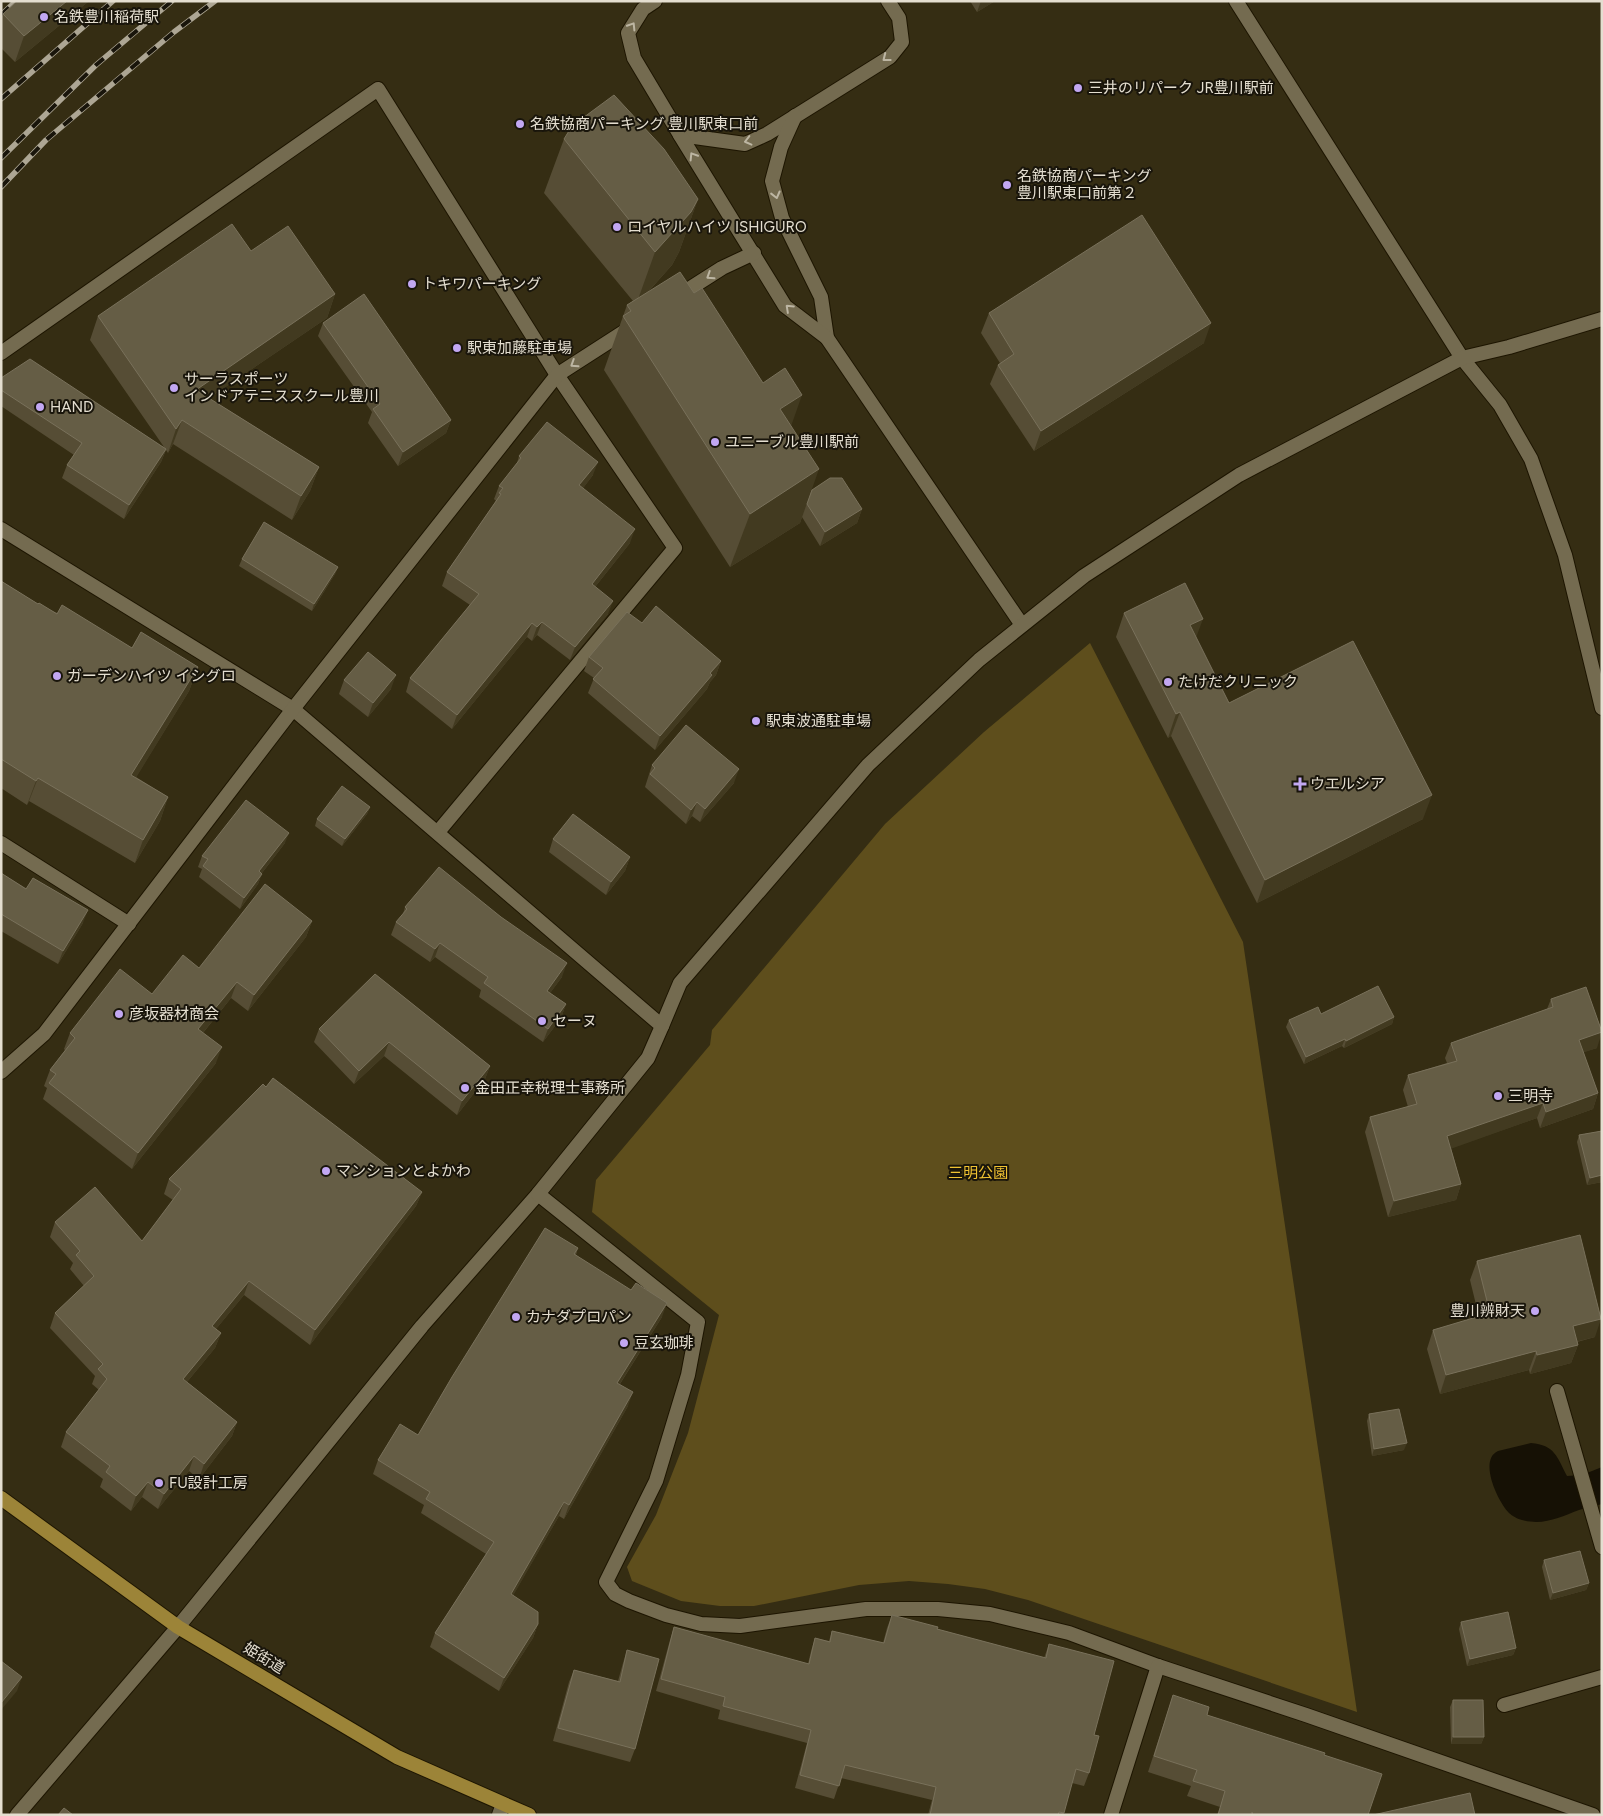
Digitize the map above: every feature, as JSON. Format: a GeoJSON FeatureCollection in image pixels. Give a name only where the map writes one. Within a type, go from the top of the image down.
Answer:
{"type":"FeatureCollection","features":[{"type":"Feature","properties":{"kind":"main road","name":"姫街道"},"geometry":{"type":"LineString","coordinates":[[1,1498],[178,1627],[397,1757],[501,1810],[529,1815]]}},
{"type":"Feature","properties":{"kind":"street"},"geometry":{"type":"LineString","coordinates":[[655,1],[643,9],[628,33],[634,58],[785,306],[827,338],[1022,625]]}},
{"type":"Feature","properties":{"kind":"street"},"geometry":{"type":"LineString","coordinates":[[680,135],[746,144],[767,134],[890,57],[902,42],[899,18],[888,1]]}},
{"type":"Feature","properties":{"kind":"street"},"geometry":{"type":"LineString","coordinates":[[1236,1],[1462,358],[1500,404],[1531,459],[1564,555],[1602,708]]}},
{"type":"Feature","properties":{"kind":"street"},"geometry":{"type":"LineString","coordinates":[[1,353],[378,89],[557,375],[675,548],[438,832]]}},
{"type":"Feature","properties":{"kind":"street"},"geometry":{"type":"LineString","coordinates":[[795,116],[781,146],[772,181],[782,218],[821,297],[827,338]]}},
{"type":"Feature","properties":{"kind":"street"},"geometry":{"type":"LineString","coordinates":[[664,306],[722,268],[754,253]]}},
{"type":"Feature","properties":{"kind":"street"},"geometry":{"type":"LineString","coordinates":[[17,1815],[178,1627],[422,1326],[538,1194],[648,1058],[680,983],[868,765],[979,660],[1084,576],[1239,475],[1462,358],[1509,347],[1602,320]]}},
{"type":"Feature","properties":{"kind":"street"},"geometry":{"type":"LineString","coordinates":[[1,1072],[44,1034],[293,709],[557,375],[640,322]]}},
{"type":"Feature","properties":{"kind":"street"},"geometry":{"type":"LineString","coordinates":[[1,529],[293,709],[662,1026]]}},
{"type":"Feature","properties":{"kind":"street"},"geometry":{"type":"LineString","coordinates":[[1,843],[129,924]]}},
{"type":"Feature","properties":{"kind":"street"},"geometry":{"type":"LineString","coordinates":[[538,1194],[698,1322],[688,1375],[656,1481],[606,1582],[615,1594],[629,1602],[684,1621],[722,1626],[740,1626],[866,1609],[938,1609],[990,1614],[1069,1633],[1158,1666],[1306,1714],[1593,1815]]}},
{"type":"Feature","properties":{"kind":"street"},"geometry":{"type":"LineString","coordinates":[[1557,1390],[1602,1547]]}},
{"type":"Feature","properties":{"kind":"street"},"geometry":{"type":"LineString","coordinates":[[1111,1815],[1158,1666]]}},
{"type":"Feature","properties":{"kind":"street"},"geometry":{"type":"LineString","coordinates":[[1504,1704],[1602,1677]]}},
{"type":"Feature","properties":{"kind":"green space","name":"三明公園"},"geometry":{"type":"Polygon","coordinates":[[[1090,643],[1243,942],[1357,1712],[1028,1600],[985,1589],[909,1581],[859,1585],[754,1606],[720,1606],[681,1601],[632,1581],[627,1567],[656,1515],[688,1433],[719,1315],[592,1212],[596,1180],[710,1045],[712,1030],[885,824],[984,732],[1090,643]]]}},
{"type":"Feature","properties":{"kind":"shaded area"},"geometry":{"type":"Polygon","coordinates":[[[1531,1443],[1550,1449],[1558,1458],[1567,1476],[1582,1475],[1602,1467],[1602,1504],[1558,1518],[1538,1522],[1522,1520],[1510,1514],[1495,1491],[1490,1472],[1492,1456],[1498,1451],[1531,1443]]]}},
{"type":"Feature","properties":{"kind":"building"},"geometry":{"type":"Polygon","coordinates":[[[17,1],[67,1],[24,36],[3,14],[17,1]]]}},
{"type":"Feature","properties":{"kind":"building"},"geometry":{"type":"Polygon","coordinates":[[[614,95],[664,149],[698,199],[691,212],[655,252],[564,139],[572,126],[614,95]]]}},
{"type":"Feature","properties":{"kind":"building"},"geometry":{"type":"Polygon","coordinates":[[[1142,215],[1211,323],[1041,431],[998,365],[1014,354],[989,313],[1142,215]]]}},
{"type":"Feature","properties":{"kind":"building","name":"サーラスポーツ インドアテニススクール豊川"},"geometry":{"type":"Polygon","coordinates":[[[232,224],[251,251],[288,226],[335,294],[196,390],[319,467],[301,496],[182,420],[176,429],[98,316],[232,224]]]}},
{"type":"Feature","properties":{"kind":"building"},"geometry":{"type":"Polygon","coordinates":[[[680,272],[694,293],[702,288],[763,383],[785,368],[802,395],[780,409],[819,469],[750,514],[623,316],[631,311],[627,305],[680,272]]]}},
{"type":"Feature","properties":{"kind":"building"},"geometry":{"type":"Polygon","coordinates":[[[364,294],[451,420],[403,452],[373,409],[380,404],[323,323],[364,294]]]}},
{"type":"Feature","properties":{"kind":"building"},"geometry":{"type":"Polygon","coordinates":[[[30,359],[166,449],[129,505],[67,465],[82,443],[1,390],[1,378],[30,359]]]}},
{"type":"Feature","properties":{"kind":"building"},"geometry":{"type":"Polygon","coordinates":[[[547,422],[598,462],[579,485],[635,529],[592,584],[613,601],[575,647],[542,622],[537,627],[532,623],[457,715],[410,678],[479,594],[447,572],[501,494],[499,493],[503,488],[499,486],[521,458],[519,456],[547,422]]]}},
{"type":"Feature","properties":{"kind":"building"},"geometry":{"type":"Polygon","coordinates":[[[830,478],[842,478],[862,509],[825,532],[807,504],[812,490],[830,478]]]}},
{"type":"Feature","properties":{"kind":"building"},"geometry":{"type":"Polygon","coordinates":[[[264,522],[338,567],[314,604],[242,559],[264,522]]]}},
{"type":"Feature","properties":{"kind":"building"},"geometry":{"type":"Polygon","coordinates":[[[1,581],[57,614],[62,605],[132,648],[141,632],[198,667],[131,775],[168,797],[143,840],[38,778],[36,781],[1,759],[1,581]]]}},
{"type":"Feature","properties":{"kind":"building","name":"ウエルシア"},"geometry":{"type":"Polygon","coordinates":[[[1185,583],[1203,619],[1190,625],[1229,703],[1353,641],[1432,795],[1265,880],[1180,712],[1176,714],[1124,613],[1185,583]]]}},
{"type":"Feature","properties":{"kind":"building"},"geometry":{"type":"Polygon","coordinates":[[[656,606],[721,661],[710,673],[712,675],[660,736],[593,679],[603,668],[589,657],[627,612],[642,623],[656,606]]]}},
{"type":"Feature","properties":{"kind":"building"},"geometry":{"type":"Polygon","coordinates":[[[368,652],[396,675],[373,703],[344,680],[368,652]]]}},
{"type":"Feature","properties":{"kind":"building"},"geometry":{"type":"Polygon","coordinates":[[[686,725],[739,769],[705,809],[697,802],[691,810],[650,774],[655,768],[652,765],[686,725]]]}},
{"type":"Feature","properties":{"kind":"building"},"geometry":{"type":"Polygon","coordinates":[[[342,786],[370,807],[345,839],[317,819],[342,786]]]}},
{"type":"Feature","properties":{"kind":"building"},"geometry":{"type":"Polygon","coordinates":[[[246,800],[289,833],[259,871],[262,874],[244,898],[203,866],[208,859],[202,856],[246,800]]]}},
{"type":"Feature","properties":{"kind":"building"},"geometry":{"type":"Polygon","coordinates":[[[573,814],[630,857],[611,882],[553,839],[573,814]]]}},
{"type":"Feature","properties":{"kind":"building"},"geometry":{"type":"Polygon","coordinates":[[[439,867],[501,917],[567,963],[547,991],[566,1004],[548,1029],[484,983],[488,977],[440,943],[435,949],[396,922],[407,909],[405,907],[439,867]]]}},
{"type":"Feature","properties":{"kind":"building"},"geometry":{"type":"Polygon","coordinates":[[[1,873],[26,889],[33,878],[88,910],[63,951],[1,914],[1,873]]]}},
{"type":"Feature","properties":{"kind":"building"},"geometry":{"type":"Polygon","coordinates":[[[265,884],[312,921],[254,995],[237,982],[198,1029],[222,1047],[138,1153],[49,1083],[56,1074],[50,1070],[75,1038],[70,1033],[120,969],[152,994],[183,955],[199,968],[265,884]]]}},
{"type":"Feature","properties":{"kind":"building"},"geometry":{"type":"Polygon","coordinates":[[[375,974],[490,1066],[462,1101],[389,1042],[359,1071],[319,1029],[375,974]]]}},
{"type":"Feature","properties":{"kind":"building"},"geometry":{"type":"Polygon","coordinates":[[[1378,986],[1394,1017],[1346,1041],[1345,1039],[1306,1057],[1289,1020],[1318,1007],[1321,1014],[1378,986]]]}},
{"type":"Feature","properties":{"kind":"building"},"geometry":{"type":"Polygon","coordinates":[[[1586,987],[1602,1032],[1579,1040],[1598,1093],[1546,1112],[1543,1103],[1447,1136],[1461,1184],[1394,1201],[1370,1117],[1417,1104],[1408,1075],[1457,1061],[1451,1043],[1553,1007],[1551,999],[1586,987]]]}},
{"type":"Feature","properties":{"kind":"building"},"geometry":{"type":"Polygon","coordinates":[[[273,1078],[422,1192],[315,1330],[249,1281],[212,1326],[221,1333],[183,1379],[237,1422],[204,1464],[194,1456],[164,1494],[148,1482],[136,1496],[106,1472],[110,1466],[66,1432],[107,1379],[98,1369],[103,1364],[55,1313],[94,1276],[76,1255],[80,1251],[55,1222],[95,1187],[142,1241],[181,1189],[169,1179],[263,1084],[266,1087],[273,1078]]]}},
{"type":"Feature","properties":{"kind":"building"},"geometry":{"type":"Polygon","coordinates":[[[1602,1131],[1602,1175],[1590,1178],[1579,1135],[1602,1131]]]}},
{"type":"Feature","properties":{"kind":"building"},"geometry":{"type":"Polygon","coordinates":[[[545,1228],[578,1248],[574,1254],[631,1290],[636,1283],[667,1303],[617,1383],[633,1392],[569,1505],[564,1502],[511,1594],[538,1612],[538,1624],[504,1678],[435,1633],[494,1542],[426,1499],[430,1492],[378,1460],[400,1424],[418,1435],[545,1228]]]}},
{"type":"Feature","properties":{"kind":"building"},"geometry":{"type":"Polygon","coordinates":[[[1580,1235],[1601,1319],[1573,1326],[1578,1345],[1537,1355],[1536,1351],[1446,1375],[1433,1330],[1490,1313],[1477,1261],[1580,1235]]]}},
{"type":"Feature","properties":{"kind":"building"},"geometry":{"type":"Polygon","coordinates":[[[1399,1409],[1407,1443],[1374,1449],[1369,1414],[1399,1409]]]}},
{"type":"Feature","properties":{"kind":"building"},"geometry":{"type":"Polygon","coordinates":[[[1580,1551],[1589,1583],[1553,1593],[1544,1560],[1580,1551]]]}},
{"type":"Feature","properties":{"kind":"building"},"geometry":{"type":"Polygon","coordinates":[[[1508,1612],[1516,1648],[1470,1659],[1461,1622],[1508,1612]]]}},
{"type":"Feature","properties":{"kind":"building"},"geometry":{"type":"Polygon","coordinates":[[[892,1615],[1046,1658],[1049,1644],[1114,1661],[1094,1735],[1099,1736],[1089,1773],[1076,1769],[1064,1813],[1059,1812],[1058,1815],[930,1815],[936,1787],[845,1765],[839,1786],[800,1775],[811,1730],[723,1706],[725,1697],[661,1679],[674,1627],[809,1664],[815,1638],[830,1642],[832,1631],[884,1643],[892,1615]]]}},
{"type":"Feature","properties":{"kind":"building"},"geometry":{"type":"Polygon","coordinates":[[[627,1650],[659,1659],[635,1749],[558,1728],[574,1670],[620,1682],[627,1650]]]}},
{"type":"Feature","properties":{"kind":"building"},"geometry":{"type":"Polygon","coordinates":[[[1,1661],[22,1677],[1,1703],[1,1661]]]}},
{"type":"Feature","properties":{"kind":"building"},"geometry":{"type":"Polygon","coordinates":[[[1173,1695],[1209,1707],[1207,1715],[1325,1753],[1324,1755],[1382,1774],[1368,1815],[1253,1815],[1252,1812],[1252,1815],[1218,1815],[1225,1791],[1193,1781],[1197,1770],[1154,1756],[1173,1695]]]}},
{"type":"Feature","properties":{"kind":"building"},"geometry":{"type":"Polygon","coordinates":[[[1453,1700],[1483,1700],[1484,1737],[1453,1737],[1453,1700]]]}},
{"type":"Feature","properties":{"kind":"building"},"geometry":{"type":"Polygon","coordinates":[[[1470,1793],[1475,1815],[1373,1815],[1470,1793]]]}},
{"type":"Feature","properties":{"kind":"building"},"geometry":{"type":"Polygon","coordinates":[[[64,1808],[73,1815],[58,1815],[64,1808]]]}},
{"type":"Feature","properties":{"kind":"railway"},"geometry":{"type":"LineString","coordinates":[[1,15],[16,1]]}},
{"type":"Feature","properties":{"kind":"railway"},"geometry":{"type":"LineString","coordinates":[[1,99],[113,1]]}},
{"type":"Feature","properties":{"kind":"railway"},"geometry":{"type":"LineString","coordinates":[[1,158],[96,65],[172,1]]}},
{"type":"Feature","properties":{"kind":"railway"},"geometry":{"type":"LineString","coordinates":[[1,187],[46,140],[174,32],[215,1]]}},
{"type":"Feature","properties":{"kind":"place","name":"名鉄豊川稲荷駅"},"geometry":{"type":"Point","coordinates":[44,17]}},
{"type":"Feature","properties":{"kind":"place","name":"三井のリパーク JR豊川駅前"},"geometry":{"type":"Point","coordinates":[1078,88]}},
{"type":"Feature","properties":{"kind":"place","name":"名鉄協商パーキング 豊川駅東口前"},"geometry":{"type":"Point","coordinates":[520,124]}},
{"type":"Feature","properties":{"kind":"place","name":"名鉄協商パーキング 豊川駅東口前第２"},"geometry":{"type":"Point","coordinates":[1007,185]}},
{"type":"Feature","properties":{"kind":"place","name":"ロイヤルハイツ ISHIGURO"},"geometry":{"type":"Point","coordinates":[617,227]}},
{"type":"Feature","properties":{"kind":"place","name":"トキワパーキング"},"geometry":{"type":"Point","coordinates":[412,284]}},
{"type":"Feature","properties":{"kind":"place","name":"駅東加藤駐車場"},"geometry":{"type":"Point","coordinates":[457,348]}},
{"type":"Feature","properties":{"kind":"place","name":"サーラスポーツ インドアテニススクール豊川"},"geometry":{"type":"Point","coordinates":[174,388]}},
{"type":"Feature","properties":{"kind":"place","name":"HAND"},"geometry":{"type":"Point","coordinates":[40,407]}},
{"type":"Feature","properties":{"kind":"place","name":"ユニーブル豊川駅前"},"geometry":{"type":"Point","coordinates":[715,442]}},
{"type":"Feature","properties":{"kind":"place","name":"ガーデンハイツ イシグロ"},"geometry":{"type":"Point","coordinates":[57,676]}},
{"type":"Feature","properties":{"kind":"place","name":"たけだクリニック"},"geometry":{"type":"Point","coordinates":[1168,682]}},
{"type":"Feature","properties":{"kind":"place","name":"駅東波通駐車場"},"geometry":{"type":"Point","coordinates":[756,721]}},
{"type":"Feature","properties":{"kind":"place","name":"ウエルシア"},"geometry":{"type":"Point","coordinates":[1300,784]}},
{"type":"Feature","properties":{"kind":"place","name":"彦坂器材商会"},"geometry":{"type":"Point","coordinates":[119,1014]}},
{"type":"Feature","properties":{"kind":"place","name":"セーヌ"},"geometry":{"type":"Point","coordinates":[542,1021]}},
{"type":"Feature","properties":{"kind":"place","name":"金田正幸税理士事務所"},"geometry":{"type":"Point","coordinates":[465,1088]}},
{"type":"Feature","properties":{"kind":"place","name":"三明寺"},"geometry":{"type":"Point","coordinates":[1498,1096]}},
{"type":"Feature","properties":{"kind":"place","name":"マンションとよかわ"},"geometry":{"type":"Point","coordinates":[326,1171]}},
{"type":"Feature","properties":{"kind":"place","name":"豊川辨財天"},"geometry":{"type":"Point","coordinates":[1535,1311]}},
{"type":"Feature","properties":{"kind":"place","name":"カナダプロパン"},"geometry":{"type":"Point","coordinates":[516,1317]}},
{"type":"Feature","properties":{"kind":"place","name":"豆玄珈琲"},"geometry":{"type":"Point","coordinates":[624,1343]}},
{"type":"Feature","properties":{"kind":"place","name":"FU設計工房"},"geometry":{"type":"Point","coordinates":[159,1483]}}]}
